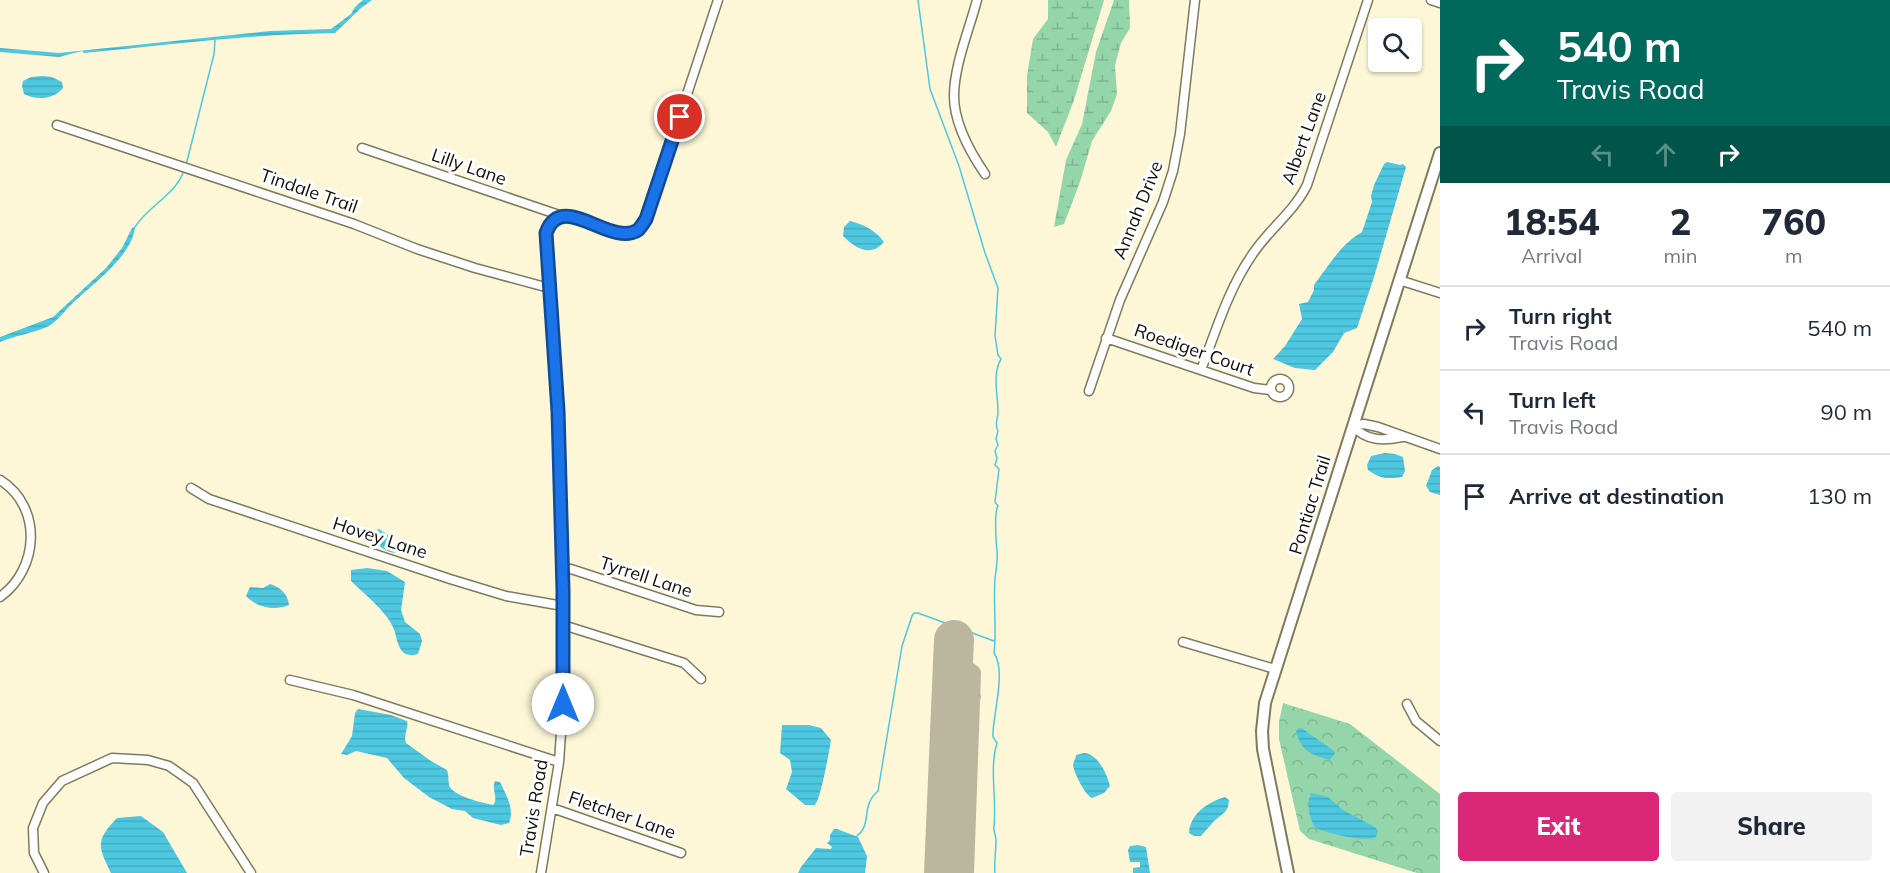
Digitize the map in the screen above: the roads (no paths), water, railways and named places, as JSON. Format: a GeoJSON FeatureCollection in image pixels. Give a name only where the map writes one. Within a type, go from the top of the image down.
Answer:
{"type":"FeatureCollection","features":[{"type":"Feature","properties":{"kind":"main road","name":"Pontiac Trail"},"geometry":{"type":"LineString","coordinates":[[1288,873],[1263,749],[1265,703],[1440,153]]}},
{"type":"Feature","properties":{"kind":"street"},"geometry":{"type":"LineString","coordinates":[[565,217],[624,232],[639,229],[646,219],[718,0]]}},
{"type":"Feature","properties":{"kind":"street"},"geometry":{"type":"LineString","coordinates":[[977,0],[957,72],[954,96],[959,122],[970,153],[985,174]]}},
{"type":"Feature","properties":{"kind":"street","name":"Annah Drive"},"geometry":{"type":"LineString","coordinates":[[1089,391],[1106,338],[1173,171],[1180,134],[1195,0]]}},
{"type":"Feature","properties":{"kind":"street","name":"Albert Lane"},"geometry":{"type":"LineString","coordinates":[[1201,370],[1229,297],[1245,264],[1263,239],[1296,202],[1307,185],[1368,0]]}},
{"type":"Feature","properties":{"kind":"street"},"geometry":{"type":"LineString","coordinates":[[1431,0],[1440,3]]}},
{"type":"Feature","properties":{"kind":"street","name":"Tindale Trail"},"geometry":{"type":"LineString","coordinates":[[57,125],[354,224],[465,265],[549,288]]}},
{"type":"Feature","properties":{"kind":"street","name":"Lilly Lane"},"geometry":{"type":"LineString","coordinates":[[362,148],[565,217]]}},
{"type":"Feature","properties":{"kind":"street","name":"Travis Road"},"geometry":{"type":"LineString","coordinates":[[540,873],[559,762],[563,704],[564,625],[558,411],[546,233],[555,218],[565,217]]}},
{"type":"Feature","properties":{"kind":"street"},"geometry":{"type":"LineString","coordinates":[[1399,280],[1440,293]]}},
{"type":"Feature","properties":{"kind":"street","name":"Roediger Court"},"geometry":{"type":"LineString","coordinates":[[1106,338],[1254,388],[1271,390]]}},
{"type":"Feature","properties":{"kind":"street"},"geometry":{"type":"LineString","coordinates":[[1353,426],[1364,424],[1378,427],[1440,449]]}},
{"type":"Feature","properties":{"kind":"street"},"geometry":{"type":"LineString","coordinates":[[0,480],[16,493],[23,503],[31,525],[31,551],[22,573],[8,592],[0,597]]}},
{"type":"Feature","properties":{"kind":"street","name":"Hovey Lane"},"geometry":{"type":"LineString","coordinates":[[191,488],[209,499],[450,579],[506,596],[563,606]]}},
{"type":"Feature","properties":{"kind":"street","name":"Tyrrell Lane"},"geometry":{"type":"LineString","coordinates":[[562,570],[571,570],[696,610],[720,612]]}},
{"type":"Feature","properties":{"kind":"street"},"geometry":{"type":"LineString","coordinates":[[564,625],[684,663],[701,679]]}},
{"type":"Feature","properties":{"kind":"street"},"geometry":{"type":"LineString","coordinates":[[1183,642],[1275,669]]}},
{"type":"Feature","properties":{"kind":"street"},"geometry":{"type":"LineString","coordinates":[[290,680],[353,695],[559,762]]}},
{"type":"Feature","properties":{"kind":"street"},"geometry":{"type":"LineString","coordinates":[[1407,704],[1416,721],[1440,741]]}},
{"type":"Feature","properties":{"kind":"street"},"geometry":{"type":"LineString","coordinates":[[44,873],[34,853],[33,828],[43,803],[62,782],[112,758],[148,760],[169,766],[193,783],[251,873]]}},
{"type":"Feature","properties":{"kind":"street","name":"Fletcher Lane"},"geometry":{"type":"LineString","coordinates":[[552,808],[681,853]]}},
{"type":"Feature","properties":{"kind":"water"},"geometry":{"type":"Polygon","coordinates":[[[363,0],[372,0],[335,33],[241,38],[84,53],[82,51],[59,57],[0,52],[0,48],[59,53],[270,31],[331,29],[351,14],[363,0]]]}},
{"type":"Feature","properties":{"kind":"water"},"geometry":{"type":"Polygon","coordinates":[[[43,76],[62,82],[63,88],[55,95],[45,98],[34,98],[24,94],[23,81],[31,77],[43,76]]]}},
{"type":"Feature","properties":{"kind":"water"},"geometry":{"type":"Polygon","coordinates":[[[1387,162],[1403,164],[1406,167],[1357,328],[1344,333],[1333,352],[1315,370],[1295,368],[1273,359],[1285,346],[1302,319],[1299,304],[1308,302],[1314,285],[1330,263],[1348,243],[1362,232],[1372,202],[1374,185],[1387,162]]]}},
{"type":"Feature","properties":{"kind":"water"},"geometry":{"type":"Polygon","coordinates":[[[850,221],[869,228],[884,242],[873,250],[863,250],[852,244],[843,236],[844,227],[850,221]]]}},
{"type":"Feature","properties":{"kind":"water"},"geometry":{"type":"Polygon","coordinates":[[[135,227],[132,238],[120,258],[48,327],[0,342],[0,337],[53,317],[106,268],[122,248],[132,228],[135,227]]]}},
{"type":"Feature","properties":{"kind":"water"},"geometry":{"type":"Polygon","coordinates":[[[1385,453],[1403,457],[1405,471],[1402,477],[1384,478],[1368,470],[1367,465],[1371,456],[1385,453]]]}},
{"type":"Feature","properties":{"kind":"water"},"geometry":{"type":"Polygon","coordinates":[[[1440,467],[1440,495],[1430,492],[1426,486],[1432,470],[1440,467]]]}},
{"type":"Feature","properties":{"kind":"water"},"geometry":{"type":"Polygon","coordinates":[[[378,529],[390,538],[395,553],[385,550],[374,540],[372,537],[378,529]]]}},
{"type":"Feature","properties":{"kind":"water"},"geometry":{"type":"Polygon","coordinates":[[[367,568],[387,571],[405,582],[401,610],[405,622],[420,634],[422,641],[418,654],[408,655],[401,650],[390,621],[351,581],[351,570],[367,568]]]}},
{"type":"Feature","properties":{"kind":"water"},"geometry":{"type":"Polygon","coordinates":[[[270,584],[283,592],[289,605],[278,608],[266,607],[246,596],[250,587],[263,588],[270,584]]]}},
{"type":"Feature","properties":{"kind":"water"},"geometry":{"type":"Polygon","coordinates":[[[358,709],[391,715],[407,721],[406,743],[447,770],[451,789],[462,796],[493,805],[495,781],[500,782],[510,807],[509,823],[501,825],[473,818],[465,811],[452,809],[429,797],[404,778],[387,758],[356,751],[347,755],[341,754],[352,736],[355,713],[358,709]]]}},
{"type":"Feature","properties":{"kind":"water"},"geometry":{"type":"Polygon","coordinates":[[[782,725],[809,725],[821,728],[831,740],[822,785],[815,805],[805,805],[786,789],[792,772],[790,760],[780,753],[782,725]]]}},
{"type":"Feature","properties":{"kind":"water"},"geometry":{"type":"Polygon","coordinates":[[[1299,728],[1334,751],[1330,760],[1312,754],[1304,748],[1296,731],[1299,728]]]}},
{"type":"Feature","properties":{"kind":"water"},"geometry":{"type":"Polygon","coordinates":[[[1084,753],[1098,761],[1110,786],[1104,793],[1092,798],[1080,783],[1073,765],[1076,755],[1084,753]]]}},
{"type":"Feature","properties":{"kind":"water"},"geometry":{"type":"Polygon","coordinates":[[[1311,793],[1328,797],[1343,810],[1375,827],[1378,831],[1376,837],[1355,838],[1315,828],[1309,811],[1311,793]]]}},
{"type":"Feature","properties":{"kind":"water"},"geometry":{"type":"Polygon","coordinates":[[[1225,797],[1229,800],[1225,812],[1201,836],[1189,833],[1193,820],[1201,810],[1225,797]]]}},
{"type":"Feature","properties":{"kind":"water"},"geometry":{"type":"Polygon","coordinates":[[[141,816],[163,832],[187,873],[111,873],[101,850],[105,832],[117,818],[141,816]]]}},
{"type":"Feature","properties":{"kind":"water"},"geometry":{"type":"Polygon","coordinates":[[[834,829],[858,837],[867,856],[865,873],[798,873],[816,848],[831,849],[832,847],[827,843],[834,829]]]}},
{"type":"Feature","properties":{"kind":"water"},"geometry":{"type":"Polygon","coordinates":[[[1130,846],[1146,847],[1150,873],[1133,873],[1133,868],[1140,867],[1140,862],[1130,862],[1128,850],[1130,846]]]}},
{"type":"Feature","properties":{"kind":"waterway"},"geometry":{"type":"LineString","coordinates":[[918,0],[930,89],[959,166],[998,288],[995,336],[998,355],[1001,359],[996,378],[998,412],[996,439],[998,445],[995,451],[997,458],[995,465],[999,469],[995,502],[998,506],[994,653],[999,670],[993,732],[997,743],[993,774],[995,873]]}},
{"type":"Feature","properties":{"kind":"waterway"},"geometry":{"type":"LineString","coordinates":[[186,165],[214,54],[215,40]]}},
{"type":"Feature","properties":{"kind":"waterway"},"geometry":{"type":"LineString","coordinates":[[135,227],[169,193],[184,170]]}},
{"type":"Feature","properties":{"kind":"waterway"},"geometry":{"type":"LineString","coordinates":[[857,836],[864,826],[869,803],[878,791],[902,646],[914,613],[994,641]]}}]}
